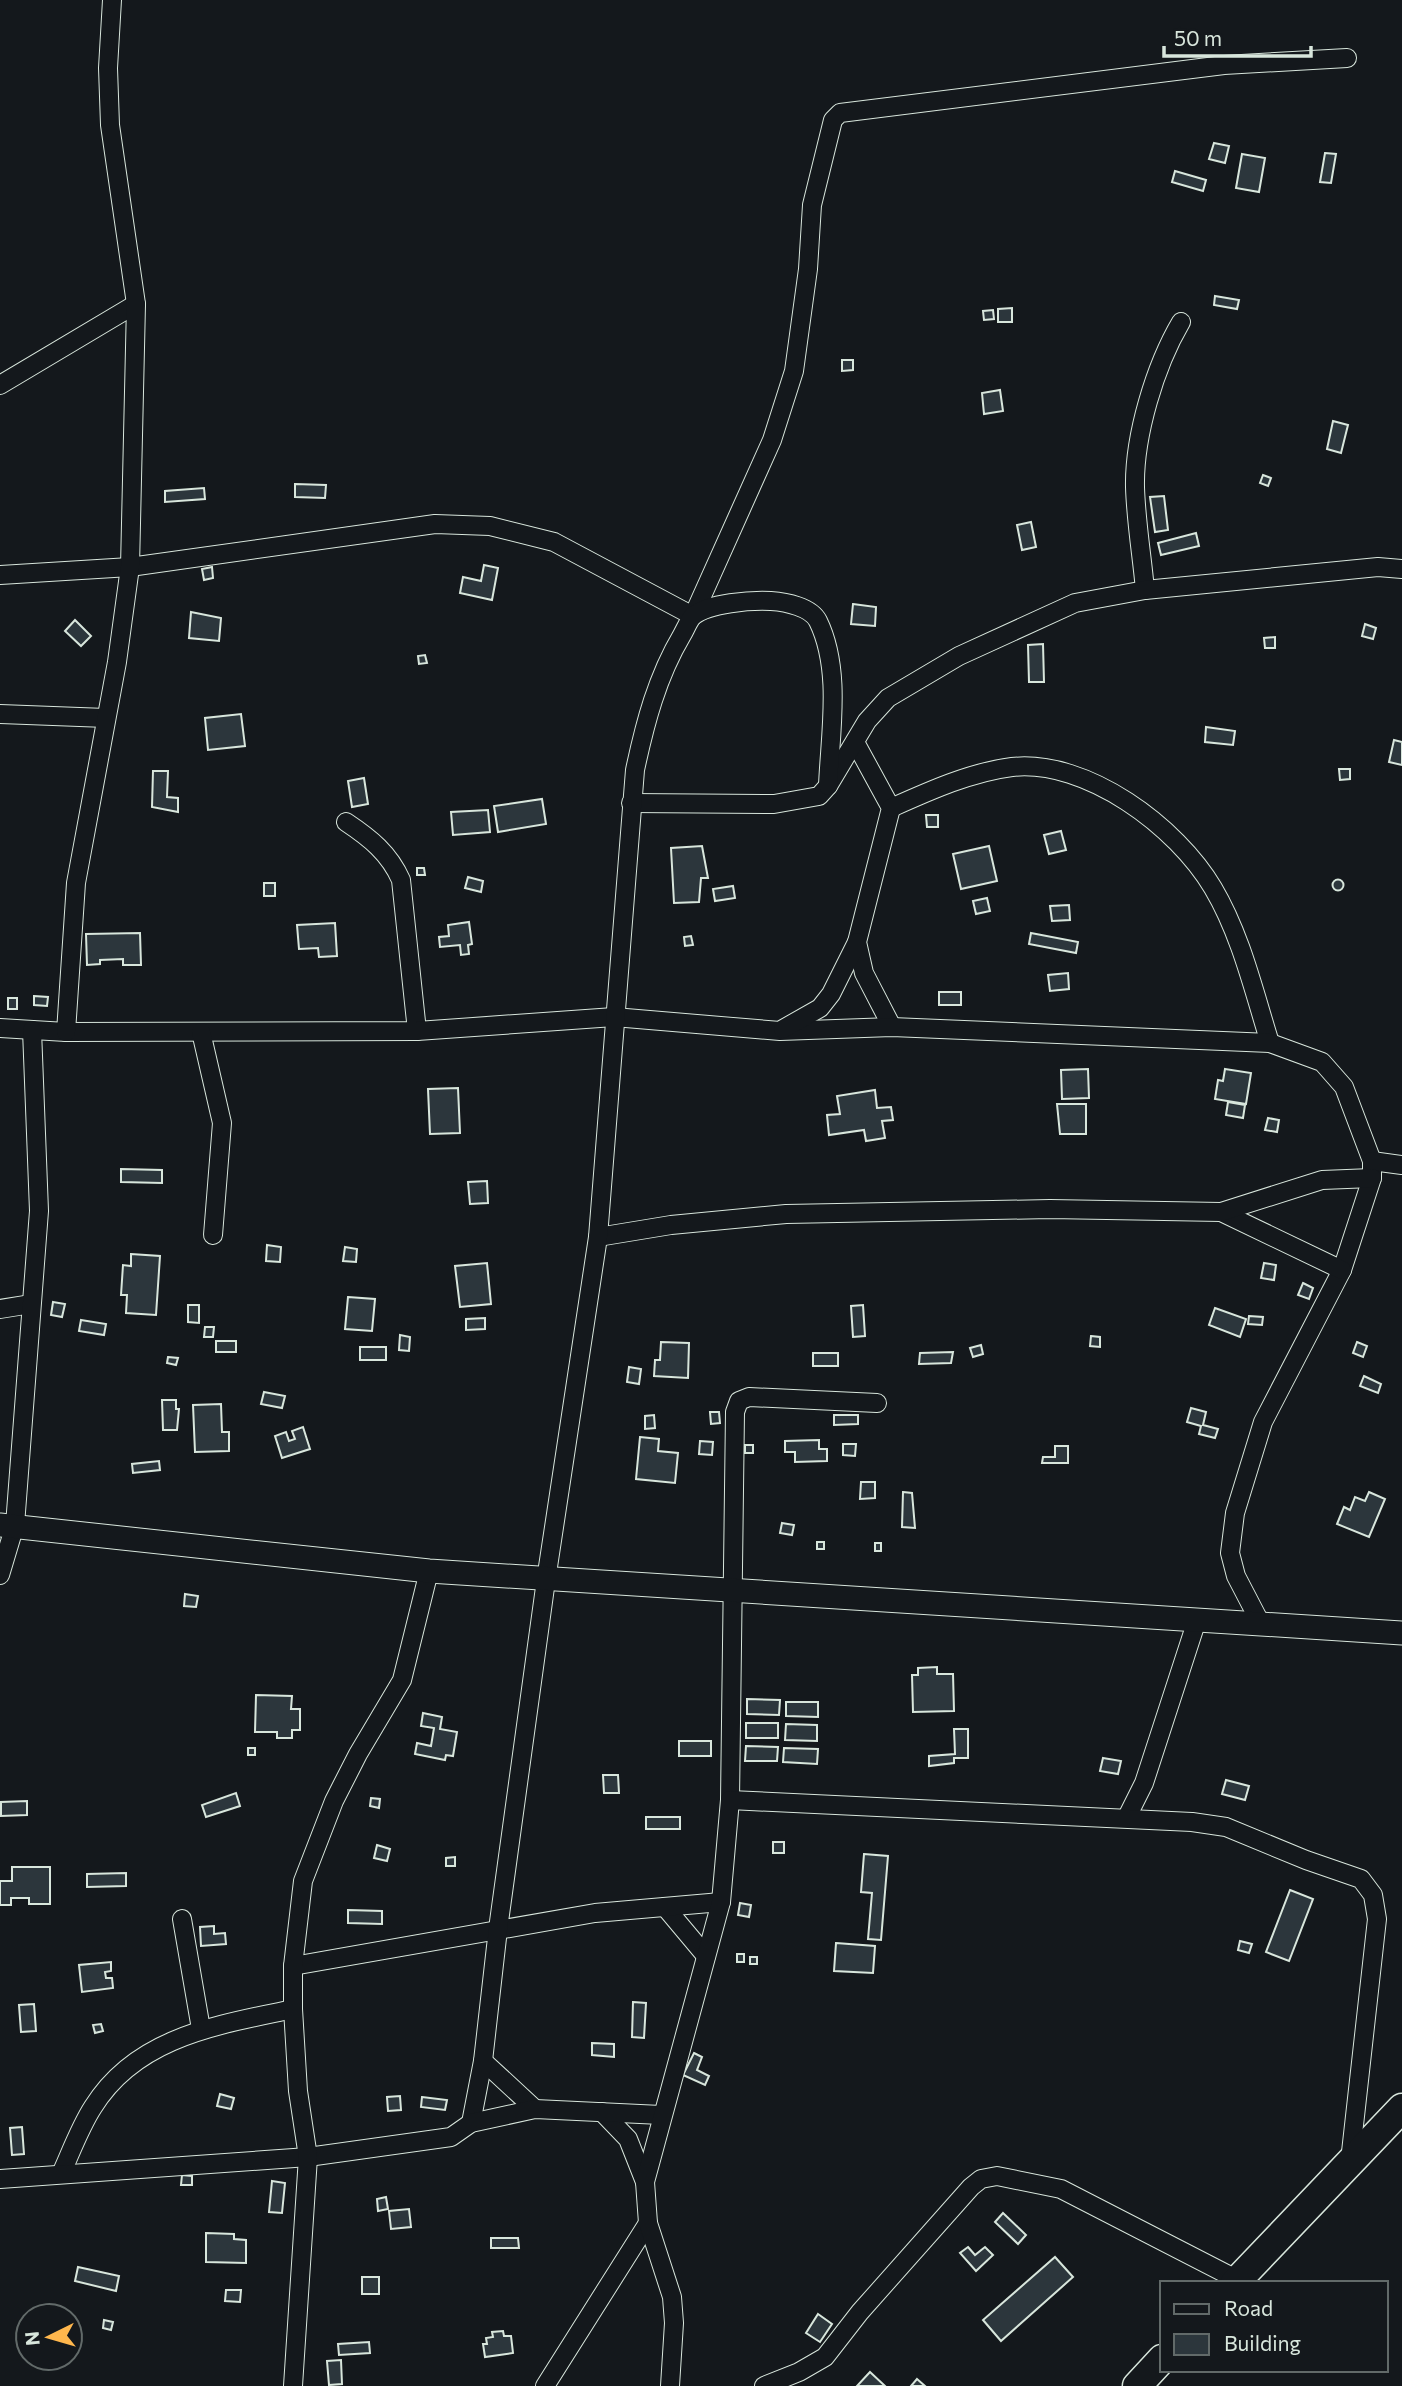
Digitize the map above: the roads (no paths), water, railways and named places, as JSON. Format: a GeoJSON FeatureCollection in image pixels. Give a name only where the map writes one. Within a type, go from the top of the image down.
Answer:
{"type":"FeatureCollection","features":[{"type":"Feature","properties":{"kind":"main road"},"geometry":{"type":"LineString","coordinates":[[1237,2281],[1402,2108]]}},
{"type":"Feature","properties":{"kind":"main road"},"geometry":{"type":"LineString","coordinates":[[1137,2386],[1160,2361]]}},
{"type":"Feature","properties":{"kind":"street"},"geometry":{"type":"LineString","coordinates":[[66,1032],[76,883],[130,568],[136,304],[110,125],[108,68],[112,0]]}},
{"type":"Feature","properties":{"kind":"street"},"geometry":{"type":"LineString","coordinates":[[471,2123],[483,2061],[498,1929],[546,1580],[598,1237],[631,803],[648,708],[693,616],[772,440],[794,371],[808,269],[812,205],[833,120],[841,113],[1224,65],[1347,58]]}},
{"type":"Feature","properties":{"kind":"street"},"geometry":{"type":"LineString","coordinates":[[0,385],[136,304]]}},
{"type":"Feature","properties":{"kind":"street"},"geometry":{"type":"LineString","coordinates":[[1145,590],[1135,487],[1137,453],[1158,367],[1181,322]]}},
{"type":"Feature","properties":{"kind":"street"},"geometry":{"type":"LineString","coordinates":[[0,575],[130,568],[435,524],[491,526],[554,542],[693,616],[727,604],[753,600],[778,601],[809,611],[818,620],[832,683],[828,786]]}},
{"type":"Feature","properties":{"kind":"street"},"geometry":{"type":"LineString","coordinates":[[631,803],[774,804],[819,796],[828,786],[876,707],[959,656],[1075,603],[1145,590],[1378,567],[1402,569]]}},
{"type":"Feature","properties":{"kind":"street"},"geometry":{"type":"LineString","coordinates":[[0,714],[106,718]]}},
{"type":"Feature","properties":{"kind":"street"},"geometry":{"type":"LineString","coordinates":[[780,1031],[820,1008],[831,994],[857,942],[891,808],[855,742]]}},
{"type":"Feature","properties":{"kind":"street"},"geometry":{"type":"LineString","coordinates":[[891,808],[929,791],[1013,767],[1042,767],[1079,777],[1126,800],[1171,836],[1213,888],[1242,954],[1270,1043]]}},
{"type":"Feature","properties":{"kind":"street"},"geometry":{"type":"LineString","coordinates":[[346,822],[372,839],[393,861],[401,880],[417,1031]]}},
{"type":"Feature","properties":{"kind":"street"},"geometry":{"type":"LineString","coordinates":[[857,942],[864,973],[892,1027]]}},
{"type":"Feature","properties":{"kind":"street"},"geometry":{"type":"LineString","coordinates":[[0,1028],[66,1032],[417,1031],[614,1017],[780,1031],[892,1027],[1270,1043],[1322,1062],[1345,1087],[1372,1170],[1342,1270],[1263,1422],[1235,1513],[1230,1553],[1236,1576],[1261,1624]]}},
{"type":"Feature","properties":{"kind":"street"},"geometry":{"type":"LineString","coordinates":[[0,1574],[8,1525],[39,1211],[32,1030]]}},
{"type":"Feature","properties":{"kind":"street"},"geometry":{"type":"LineString","coordinates":[[201,1032],[222,1123],[213,1235]]}},
{"type":"Feature","properties":{"kind":"street"},"geometry":{"type":"LineString","coordinates":[[598,1237],[671,1225],[786,1214],[1050,1209],[1220,1212],[1322,1180],[1402,1165]]}},
{"type":"Feature","properties":{"kind":"street"},"geometry":{"type":"LineString","coordinates":[[1220,1212],[1342,1270]]}},
{"type":"Feature","properties":{"kind":"street"},"geometry":{"type":"LineString","coordinates":[[0,1309],[31,1304]]}},
{"type":"Feature","properties":{"kind":"street"},"geometry":{"type":"LineString","coordinates":[[645,2182],[720,1902],[730,1800],[735,1412],[739,1401],[749,1397],[877,1403]]}},
{"type":"Feature","properties":{"kind":"street"},"geometry":{"type":"LineString","coordinates":[[8,1525],[429,1571],[1402,1633]]}},
{"type":"Feature","properties":{"kind":"street"},"geometry":{"type":"LineString","coordinates":[[293,2386],[308,2157],[300,2104],[293,2008],[293,1966],[303,1881],[334,1801],[358,1754],[402,1680],[429,1571]]}},
{"type":"Feature","properties":{"kind":"street"},"geometry":{"type":"LineString","coordinates":[[1127,1817],[1144,1783],[1197,1620]]}},
{"type":"Feature","properties":{"kind":"street"},"geometry":{"type":"LineString","coordinates":[[730,1800],[1127,1817],[1226,1827],[1361,1879],[1373,1895],[1377,1919],[1350,2161]]}},
{"type":"Feature","properties":{"kind":"street"},"geometry":{"type":"LineString","coordinates":[[293,1966],[596,1913],[720,1902]]}},
{"type":"Feature","properties":{"kind":"street"},"geometry":{"type":"LineString","coordinates":[[665,1906],[706,1956]]}},
{"type":"Feature","properties":{"kind":"street"},"geometry":{"type":"LineString","coordinates":[[182,1919],[201,2029]]}},
{"type":"Feature","properties":{"kind":"street"},"geometry":{"type":"LineString","coordinates":[[61,2174],[93,2107],[112,2083],[150,2050],[201,2029],[293,2008]]}},
{"type":"Feature","properties":{"kind":"street"},"geometry":{"type":"LineString","coordinates":[[483,2061],[535,2109]]}},
{"type":"Feature","properties":{"kind":"street"},"geometry":{"type":"LineString","coordinates":[[0,2179],[308,2157],[451,2137],[471,2123],[535,2109],[661,2115]]}},
{"type":"Feature","properties":{"kind":"street"},"geometry":{"type":"LineString","coordinates":[[602,2112],[628,2139],[645,2182],[648,2223],[672,2297],[674,2323],[670,2386]]}},
{"type":"Feature","properties":{"kind":"street"},"geometry":{"type":"LineString","coordinates":[[764,2386],[799,2372],[825,2357],[860,2312],[981,2179],[997,2176],[1061,2189],[1237,2281]]}},
{"type":"Feature","properties":{"kind":"street"},"geometry":{"type":"LineString","coordinates":[[545,2386],[648,2223]]}}]}
